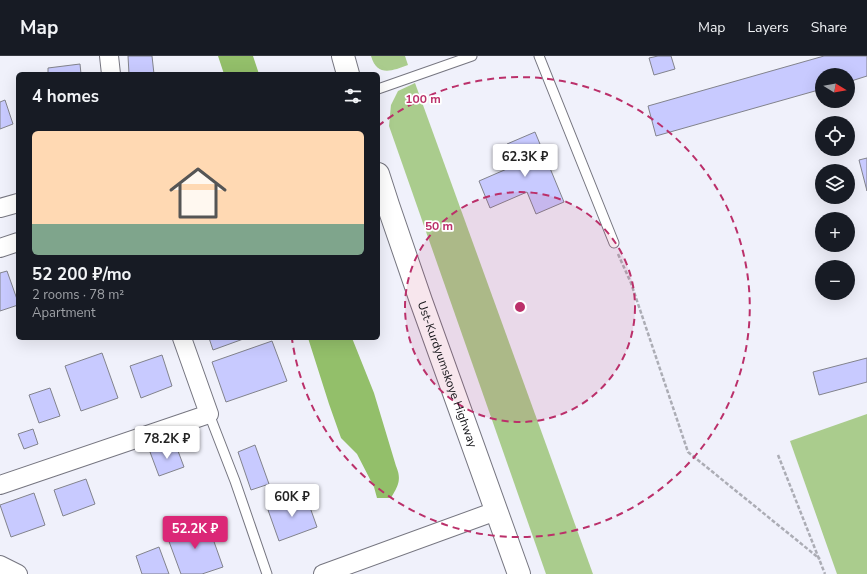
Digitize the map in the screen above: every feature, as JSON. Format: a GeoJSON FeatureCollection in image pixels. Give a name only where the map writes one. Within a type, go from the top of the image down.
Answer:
{"type":"FeatureCollection","features":[{"type":"Feature","properties":{"kind":"main road"},"geometry":{"type":"LineString","coordinates":[[343,56],[347,72]]}},
{"type":"Feature","properties":{"kind":"main road","name":"Ust-Kurdyumskoye Highway"},"geometry":{"type":"LineString","coordinates":[[380,180],[413,279],[519,574]]}},
{"type":"Feature","properties":{"kind":"street"},"geometry":{"type":"LineString","coordinates":[[109,56],[111,72]]}},
{"type":"Feature","properties":{"kind":"street"},"geometry":{"type":"LineString","coordinates":[[0,208],[16,203]]}},
{"type":"Feature","properties":{"kind":"street"},"geometry":{"type":"LineString","coordinates":[[0,247],[16,243]]}},
{"type":"Feature","properties":{"kind":"street"},"geometry":{"type":"LineString","coordinates":[[0,486],[209,414],[183,340]]}},
{"type":"Feature","properties":{"kind":"street"},"geometry":{"type":"LineString","coordinates":[[323,574],[496,511]]}},
{"type":"Feature","properties":{"kind":"street"},"geometry":{"type":"LineString","coordinates":[[0,565],[18,574]]}},
{"type":"Feature","properties":{"kind":"lane"},"geometry":{"type":"LineString","coordinates":[[380,88],[472,56]]}},
{"type":"Feature","properties":{"kind":"lane"},"geometry":{"type":"LineString","coordinates":[[539,56],[614,244]]}},
{"type":"Feature","properties":{"kind":"lane"},"geometry":{"type":"LineString","coordinates":[[209,414],[235,481],[267,574]]}},
{"type":"Feature","properties":{"kind":"path"},"geometry":{"type":"LineString","coordinates":[[614,244],[631,283],[688,452],[820,559]]}},
{"type":"Feature","properties":{"kind":"path"},"geometry":{"type":"LineString","coordinates":[[778,455],[825,574]]}},
{"type":"Feature","properties":{"kind":"green space"},"geometry":{"type":"Polygon","coordinates":[[[218,56],[253,56],[258,72],[223,72],[218,56]]]}},
{"type":"Feature","properties":{"kind":"green space"},"geometry":{"type":"Polygon","coordinates":[[[371,56],[405,56],[408,65],[386,71],[381,70],[374,63],[371,56]]]}},
{"type":"Feature","properties":{"kind":"green space"},"geometry":{"type":"Polygon","coordinates":[[[415,83],[593,574],[546,574],[389,126],[391,105],[398,91],[415,83]]]}},
{"type":"Feature","properties":{"kind":"green space"},"geometry":{"type":"Polygon","coordinates":[[[309,340],[353,340],[374,393],[399,475],[396,490],[391,498],[377,498],[374,487],[357,454],[341,438],[309,340]]]}},
{"type":"Feature","properties":{"kind":"green space"},"geometry":{"type":"Polygon","coordinates":[[[867,414],[867,574],[837,574],[790,441],[867,414]]]}},
{"type":"Feature","properties":{"kind":"building"},"geometry":{"type":"Polygon","coordinates":[[[128,56],[152,56],[154,72],[129,72],[128,56]]]}},
{"type":"Feature","properties":{"kind":"building"},"geometry":{"type":"Polygon","coordinates":[[[671,56],[675,69],[654,75],[649,58],[671,56]]]}},
{"type":"Feature","properties":{"kind":"building"},"geometry":{"type":"Polygon","coordinates":[[[824,56],[867,56],[867,76],[855,80],[855,68],[815,68],[815,91],[656,136],[648,106],[824,56]]]}},
{"type":"Feature","properties":{"kind":"building"},"geometry":{"type":"Polygon","coordinates":[[[80,64],[81,72],[48,72],[48,68],[80,64]]]}},
{"type":"Feature","properties":{"kind":"building"},"geometry":{"type":"Polygon","coordinates":[[[5,100],[13,124],[0,129],[0,102],[5,100]]]}},
{"type":"Feature","properties":{"kind":"building"},"geometry":{"type":"Polygon","coordinates":[[[535,132],[564,202],[536,214],[527,192],[490,208],[479,181],[516,165],[507,144],[535,132]]]}},
{"type":"Feature","properties":{"kind":"building"},"geometry":{"type":"Polygon","coordinates":[[[867,158],[867,191],[859,160],[867,158]]]}},
{"type":"Feature","properties":{"kind":"building"},"geometry":{"type":"Polygon","coordinates":[[[7,271],[16,296],[16,306],[0,311],[0,273],[7,271]]]}},
{"type":"Feature","properties":{"kind":"building"},"geometry":{"type":"Polygon","coordinates":[[[210,340],[240,340],[213,350],[210,340]]]}},
{"type":"Feature","properties":{"kind":"building"},"geometry":{"type":"Polygon","coordinates":[[[272,341],[287,381],[226,402],[212,362],[272,341]]]}},
{"type":"Feature","properties":{"kind":"building"},"geometry":{"type":"Polygon","coordinates":[[[102,353],[118,398],[81,411],[65,366],[102,353]]]}},
{"type":"Feature","properties":{"kind":"building"},"geometry":{"type":"Polygon","coordinates":[[[162,355],[172,386],[141,398],[130,366],[162,355]]]}},
{"type":"Feature","properties":{"kind":"building"},"geometry":{"type":"Polygon","coordinates":[[[867,358],[867,382],[819,395],[813,372],[867,358]]]}},
{"type":"Feature","properties":{"kind":"building"},"geometry":{"type":"Polygon","coordinates":[[[50,388],[60,416],[39,423],[29,395],[50,388]]]}},
{"type":"Feature","properties":{"kind":"building"},"geometry":{"type":"Polygon","coordinates":[[[33,429],[38,444],[24,449],[18,434],[33,429]]]}},
{"type":"Feature","properties":{"kind":"building"},"geometry":{"type":"Polygon","coordinates":[[[175,443],[184,467],[159,476],[150,452],[175,443]]]}},
{"type":"Feature","properties":{"kind":"building"},"geometry":{"type":"Polygon","coordinates":[[[255,445],[269,484],[251,490],[238,452],[255,445]]]}},
{"type":"Feature","properties":{"kind":"building"},"geometry":{"type":"Polygon","coordinates":[[[86,479],[95,504],[63,516],[54,490],[86,479]]]}},
{"type":"Feature","properties":{"kind":"building"},"geometry":{"type":"Polygon","coordinates":[[[34,493],[45,525],[11,537],[0,505],[34,493]]]}},
{"type":"Feature","properties":{"kind":"building"},"geometry":{"type":"Polygon","coordinates":[[[306,496],[317,527],[279,541],[268,510],[306,496]]]}},
{"type":"Feature","properties":{"kind":"building"},"geometry":{"type":"Polygon","coordinates":[[[207,522],[223,567],[202,574],[181,574],[167,536],[207,522]]]}},
{"type":"Feature","properties":{"kind":"building"},"geometry":{"type":"Polygon","coordinates":[[[159,547],[169,574],[142,574],[136,556],[159,547]]]}}]}
